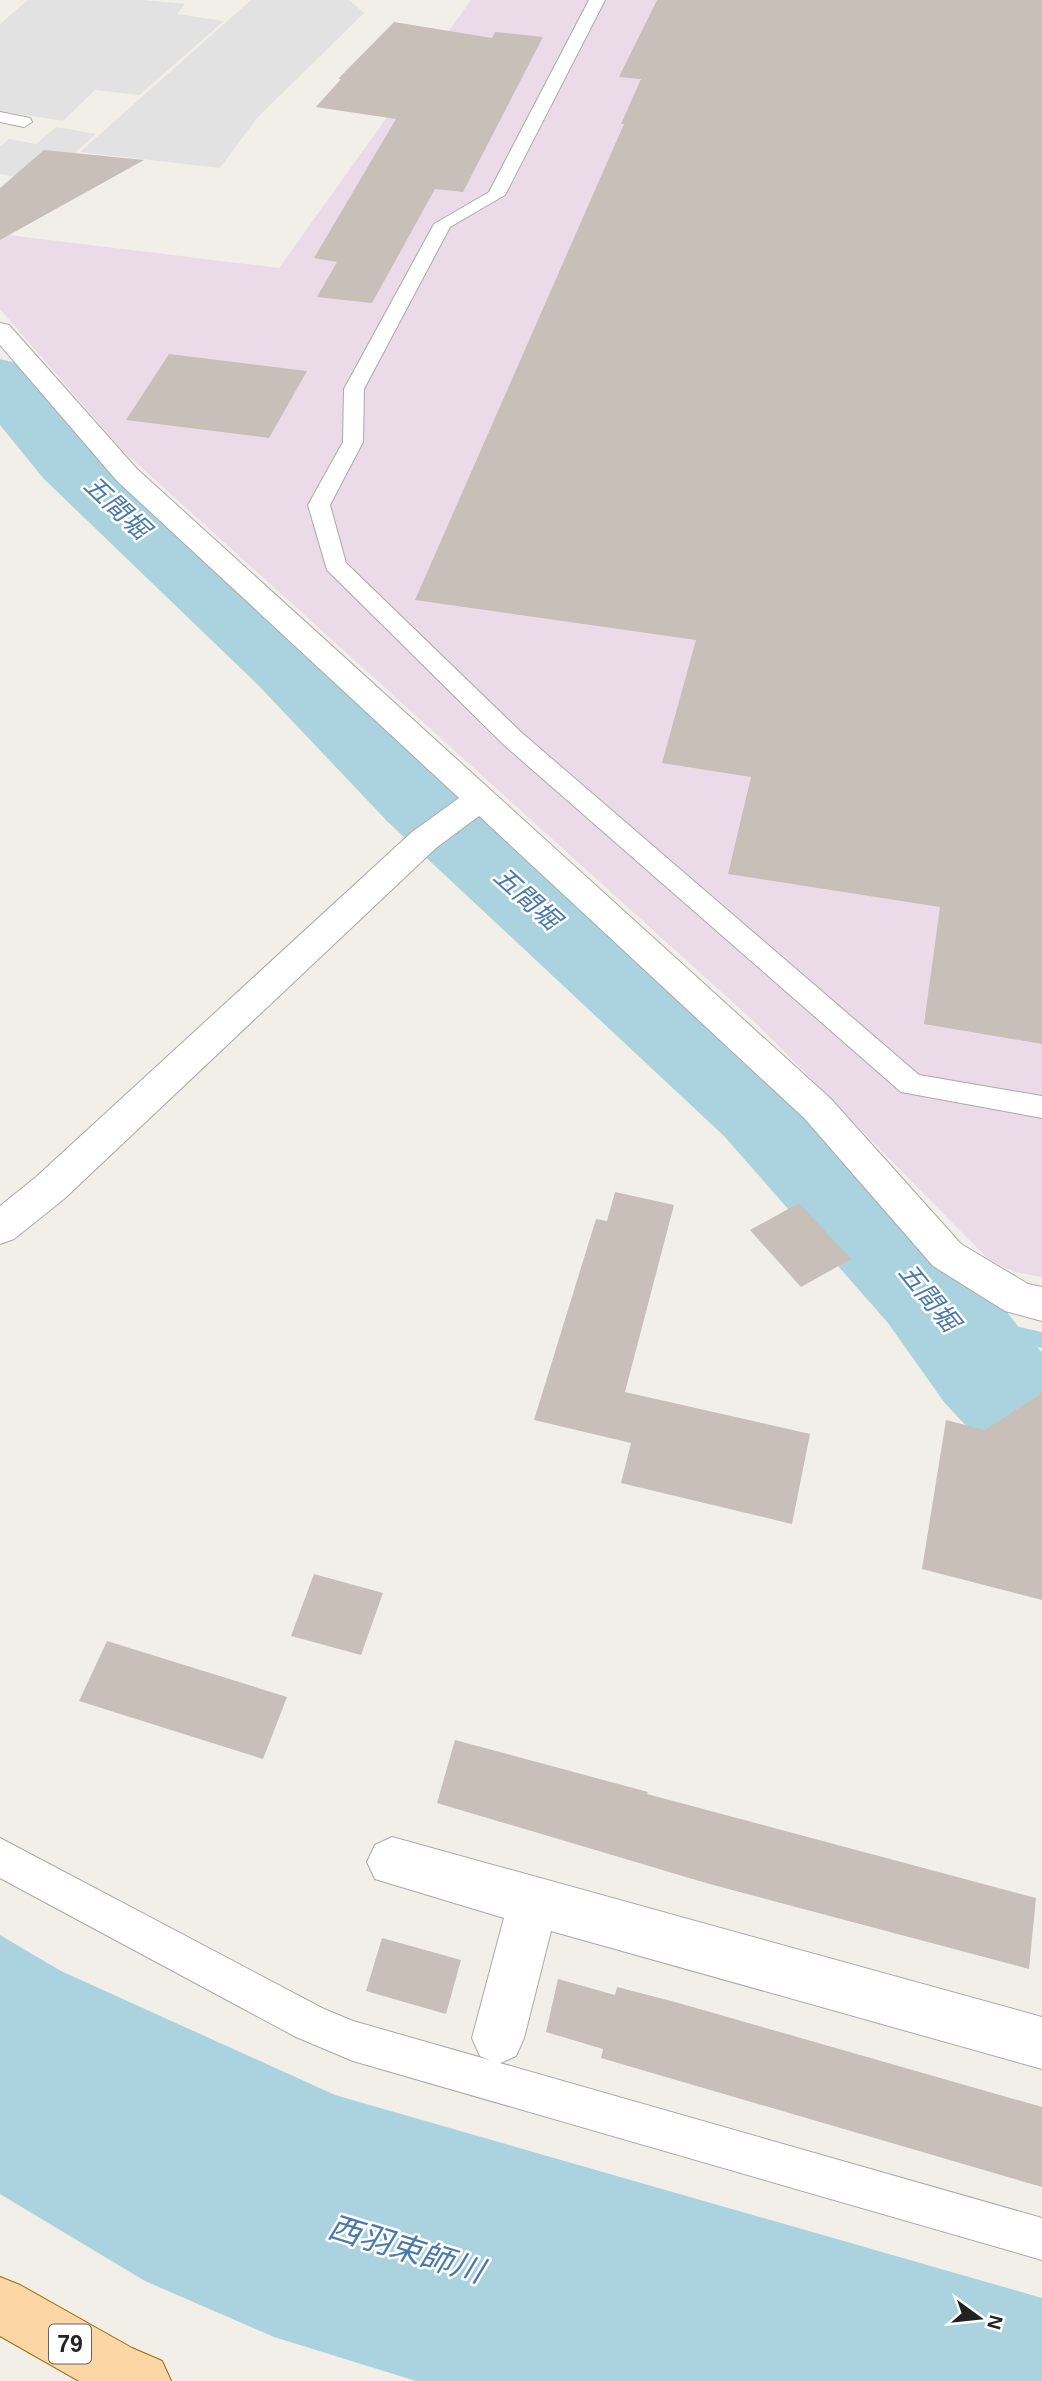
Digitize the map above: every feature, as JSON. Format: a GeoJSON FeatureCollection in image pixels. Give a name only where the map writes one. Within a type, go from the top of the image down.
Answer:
{"type":"FeatureCollection","features":[{"type":"Feature","properties":{"kind":"main road","name":"79"},"geometry":{"type":"LineString","coordinates":[[0,2305],[112,2368],[142,2381]]}},
{"type":"Feature","properties":{"kind":"street"},"geometry":{"type":"LineString","coordinates":[[0,330],[127,475],[279,616],[471,806],[818,1109],[947,1255],[1019,1299],[1042,1304]]}},
{"type":"Feature","properties":{"kind":"street"},"geometry":{"type":"LineString","coordinates":[[0,1228],[50,1188],[424,840],[471,806]]}},
{"type":"Feature","properties":{"kind":"street"},"geometry":{"type":"LineString","coordinates":[[392,1862],[1042,2043]]}},
{"type":"Feature","properties":{"kind":"street"},"geometry":{"type":"LineString","coordinates":[[498,2038],[533,1902]]}},
{"type":"Feature","properties":{"kind":"lane"},"geometry":{"type":"LineString","coordinates":[[597,0],[496,195],[443,224],[354,389],[353,442],[318,505],[335,565],[513,739],[911,1084],[1042,1107]]}},
{"type":"Feature","properties":{"kind":"lane"},"geometry":{"type":"LineString","coordinates":[[0,117],[24,122]]}},
{"type":"Feature","properties":{"kind":"lane"},"geometry":{"type":"LineString","coordinates":[[0,1857],[310,2023],[353,2041],[1042,2239]]}},
{"type":"Feature","properties":{"kind":"shaded area"},"geometry":{"type":"Polygon","coordinates":[[[28,0],[143,0],[185,4],[177,14],[224,21],[139,95],[95,90],[63,121],[0,111],[0,24],[28,0]]]}},
{"type":"Feature","properties":{"kind":"shaded area"},"geometry":{"type":"Polygon","coordinates":[[[251,0],[349,0],[364,13],[257,118],[220,168],[80,152],[251,0]]]}},
{"type":"Feature","properties":{"kind":"shaded area"},"geometry":{"type":"Polygon","coordinates":[[[471,0],[1042,0],[1042,1277],[1015,1272],[989,1260],[758,1025],[122,450],[0,309],[0,234],[279,268],[471,0]]]}},
{"type":"Feature","properties":{"kind":"shaded area"},"geometry":{"type":"Polygon","coordinates":[[[56,127],[96,134],[43,181],[0,174],[0,147],[9,139],[36,144],[56,127]]]}},
{"type":"Feature","properties":{"kind":"water","name":"西羽束師川"},"geometry":{"type":"Polygon","coordinates":[[[0,1935],[61,1971],[335,2095],[1042,2298],[1042,2381],[416,2381],[274,2337],[145,2281],[0,2194],[0,1935]]]}},
{"type":"Feature","properties":{"kind":"building"},"geometry":{"type":"Polygon","coordinates":[[[657,0],[1042,0],[1042,1044],[924,1024],[940,907],[728,874],[751,777],[662,763],[696,640],[415,600],[624,124],[621,124],[641,79],[619,77],[657,0]]]}},
{"type":"Feature","properties":{"kind":"building"},"geometry":{"type":"Polygon","coordinates":[[[394,22],[492,38],[495,32],[543,37],[463,192],[435,189],[372,303],[317,297],[337,262],[314,258],[396,119],[316,107],[341,79],[338,79],[394,22]]]}},
{"type":"Feature","properties":{"kind":"building"},"geometry":{"type":"Polygon","coordinates":[[[44,150],[144,160],[0,240],[0,188],[44,150]]]}},
{"type":"Feature","properties":{"kind":"building"},"geometry":{"type":"Polygon","coordinates":[[[169,354],[307,371],[269,438],[126,420],[169,354]]]}},
{"type":"Feature","properties":{"kind":"building"},"geometry":{"type":"Polygon","coordinates":[[[615,1192],[674,1205],[625,1392],[810,1434],[792,1524],[621,1483],[631,1443],[534,1420],[596,1219],[607,1221],[615,1192]]]}},
{"type":"Feature","properties":{"kind":"building"},"geometry":{"type":"Polygon","coordinates":[[[799,1203],[851,1259],[801,1287],[750,1230],[799,1203]]]}},
{"type":"Feature","properties":{"kind":"building"},"geometry":{"type":"Polygon","coordinates":[[[1042,1393],[1042,1600],[922,1569],[946,1420],[985,1430],[1042,1393]]]}},
{"type":"Feature","properties":{"kind":"building"},"geometry":{"type":"Polygon","coordinates":[[[314,1574],[383,1593],[361,1655],[291,1636],[314,1574]]]}},
{"type":"Feature","properties":{"kind":"building"},"geometry":{"type":"Polygon","coordinates":[[[107,1641],[287,1697],[263,1759],[79,1701],[107,1641]]]}},
{"type":"Feature","properties":{"kind":"building"},"geometry":{"type":"Polygon","coordinates":[[[455,1740],[1036,1898],[1029,1969],[706,1883],[437,1803],[455,1740]]]}},
{"type":"Feature","properties":{"kind":"building"},"geometry":{"type":"Polygon","coordinates":[[[382,1938],[461,1960],[446,2014],[366,1991],[382,1938]]]}},
{"type":"Feature","properties":{"kind":"building"},"geometry":{"type":"Polygon","coordinates":[[[558,1979],[615,1995],[617,1987],[675,2002],[1042,2107],[1042,2187],[601,2058],[603,2049],[546,2032],[558,1979]]]}},
{"type":"Feature","properties":{"kind":"waterway","name":"五間堀"},"geometry":{"type":"LineString","coordinates":[[0,380],[69,462],[288,668],[418,800],[760,1108],[927,1291],[984,1368],[1042,1428]]}},
{"type":"Feature","properties":{"kind":"waterway"},"geometry":{"type":"LineString","coordinates":[[927,1291],[959,1314],[1005,1332],[1042,1340]]}}]}
